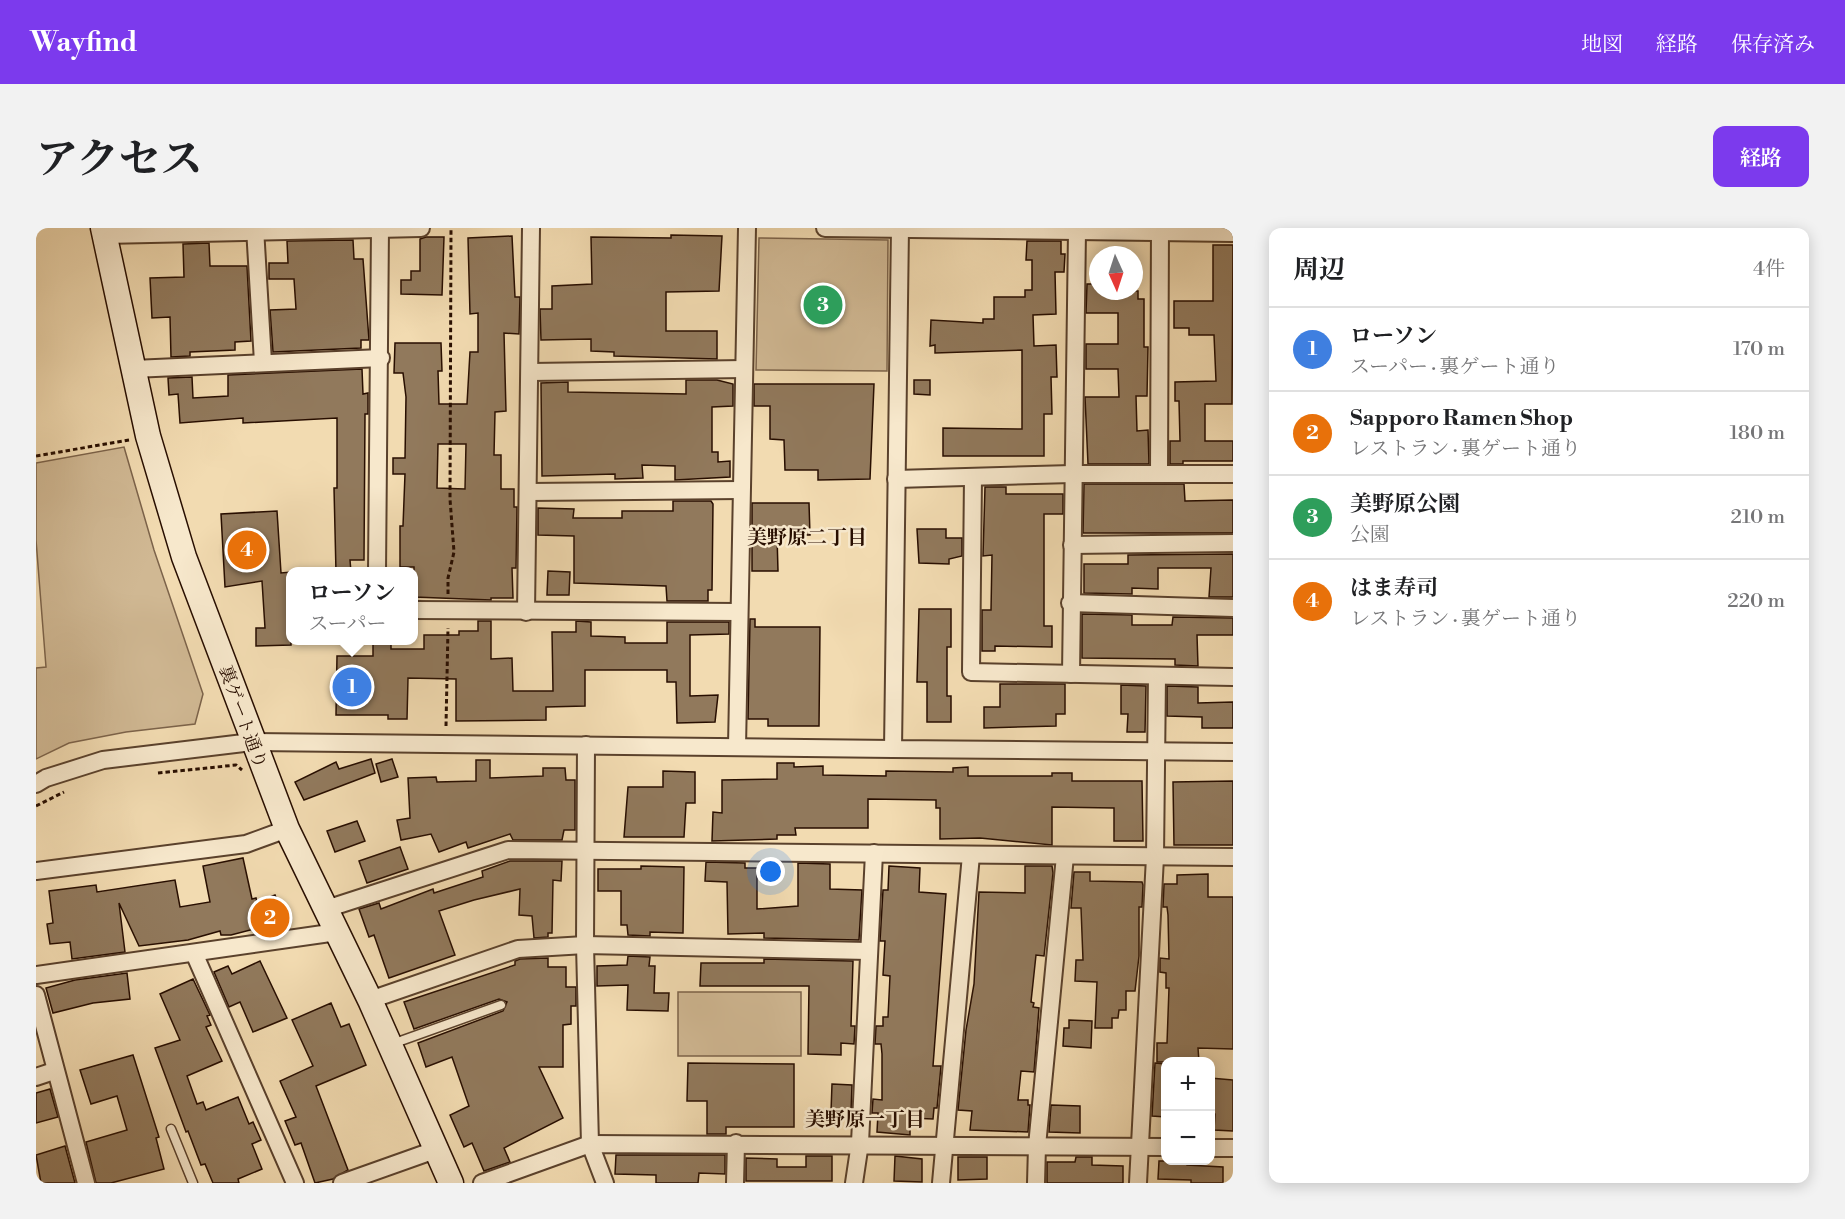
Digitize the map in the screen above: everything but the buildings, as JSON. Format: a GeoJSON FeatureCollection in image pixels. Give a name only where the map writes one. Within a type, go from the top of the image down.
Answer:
{"type":"FeatureCollection","features":[{"type":"Feature","properties":{"kind":"street"},"geometry":{"type":"LineString","coordinates":[[103,232],[421,228]]}},
{"type":"Feature","properties":{"kind":"street"},"geometry":{"type":"LineString","coordinates":[[526,612],[531,372],[531,228]]}},
{"type":"Feature","properties":{"kind":"street"},"geometry":{"type":"LineString","coordinates":[[737,747],[747,228]]}},
{"type":"Feature","properties":{"kind":"street"},"geometry":{"type":"LineString","coordinates":[[825,228],[1160,230],[1233,233]]}},
{"type":"Feature","properties":{"kind":"street"},"geometry":{"type":"LineString","coordinates":[[894,749],[900,228]]}},
{"type":"Feature","properties":{"kind":"street"},"geometry":{"type":"LineString","coordinates":[[255,229],[263,362]]}},
{"type":"Feature","properties":{"kind":"street"},"geometry":{"type":"LineString","coordinates":[[377,567],[381,358],[380,229]]}},
{"type":"Feature","properties":{"kind":"street"},"geometry":{"type":"LineString","coordinates":[[1159,474],[1160,230]]}},
{"type":"Feature","properties":{"kind":"street"},"geometry":{"type":"LineString","coordinates":[[1071,674],[1070,603],[1077,231]]}},
{"type":"Feature","properties":{"kind":"street","name":"裏ゲート通り"},"geometry":{"type":"LineString","coordinates":[[103,232],[148,436],[184,557],[266,781],[286,829],[370,1000],[451,1183]]}},
{"type":"Feature","properties":{"kind":"street"},"geometry":{"type":"LineString","coordinates":[[133,369],[381,358]]}},
{"type":"Feature","properties":{"kind":"street"},"geometry":{"type":"LineString","coordinates":[[531,372],[744,369]]}},
{"type":"Feature","properties":{"kind":"street"},"geometry":{"type":"LineString","coordinates":[[896,479],[1072,474],[1233,474]]}},
{"type":"Feature","properties":{"kind":"street"},"geometry":{"type":"LineString","coordinates":[[973,477],[971,672],[1233,677]]}},
{"type":"Feature","properties":{"kind":"street"},"geometry":{"type":"LineString","coordinates":[[529,492],[741,490]]}},
{"type":"Feature","properties":{"kind":"street"},"geometry":{"type":"LineString","coordinates":[[1072,545],[1233,543]]}},
{"type":"Feature","properties":{"kind":"street"},"geometry":{"type":"LineString","coordinates":[[1070,603],[1233,608]]}},
{"type":"Feature","properties":{"kind":"street"},"geometry":{"type":"LineString","coordinates":[[418,610],[739,612]]}},
{"type":"Feature","properties":{"kind":"street"},"geometry":{"type":"LineString","coordinates":[[1138,1183],[1155,857],[1158,676]]}},
{"type":"Feature","properties":{"kind":"street"},"geometry":{"type":"LineString","coordinates":[[36,784],[46,778],[103,760],[252,742],[1233,752]]}},
{"type":"Feature","properties":{"kind":"street"},"geometry":{"type":"LineString","coordinates":[[586,745],[585,945],[590,1144],[605,1183]]}},
{"type":"Feature","properties":{"kind":"street"},"geometry":{"type":"LineString","coordinates":[[36,871],[246,844],[286,829]]}},
{"type":"Feature","properties":{"kind":"street"},"geometry":{"type":"LineString","coordinates":[[326,909],[508,850],[1233,857]]}},
{"type":"Feature","properties":{"kind":"street"},"geometry":{"type":"LineString","coordinates":[[854,1183],[860,1143],[874,854]]}},
{"type":"Feature","properties":{"kind":"street"},"geometry":{"type":"LineString","coordinates":[[941,1183],[971,855]]}},
{"type":"Feature","properties":{"kind":"street"},"geometry":{"type":"LineString","coordinates":[[1036,1183],[1037,1146],[1065,856]]}},
{"type":"Feature","properties":{"kind":"street"},"geometry":{"type":"LineString","coordinates":[[36,975],[337,932]]}},
{"type":"Feature","properties":{"kind":"street"},"geometry":{"type":"LineString","coordinates":[[370,1000],[518,949],[585,945],[868,951]]}},
{"type":"Feature","properties":{"kind":"street"},"geometry":{"type":"LineString","coordinates":[[194,953],[295,1183]]}},
{"type":"Feature","properties":{"kind":"street"},"geometry":{"type":"LineString","coordinates":[[36,995],[54,1071],[86,1183]]}},
{"type":"Feature","properties":{"kind":"street"},"geometry":{"type":"LineString","coordinates":[[36,1077],[54,1071]]}},
{"type":"Feature","properties":{"kind":"street"},"geometry":{"type":"LineString","coordinates":[[735,1183],[736,1143]]}},
{"type":"Feature","properties":{"kind":"street"},"geometry":{"type":"LineString","coordinates":[[482,1183],[590,1144],[860,1143],[1161,1147]]}},
{"type":"Feature","properties":{"kind":"street"},"geometry":{"type":"LineString","coordinates":[[1215,1148],[1233,1148]]}},
{"type":"Feature","properties":{"kind":"street"},"geometry":{"type":"LineString","coordinates":[[342,1183],[435,1150]]}},
{"type":"Feature","properties":{"kind":"lane"},"geometry":{"type":"LineString","coordinates":[[390,1045],[501,1005]]}},
{"type":"Feature","properties":{"kind":"lane"},"geometry":{"type":"LineString","coordinates":[[171,1129],[193,1183]]}},
{"type":"Feature","properties":{"kind":"path"},"geometry":{"type":"LineString","coordinates":[[446,733],[448,578],[454,552],[450,499],[451,228]]}},
{"type":"Feature","properties":{"kind":"path"},"geometry":{"type":"LineString","coordinates":[[36,456],[148,436]]}},
{"type":"Feature","properties":{"kind":"path"},"geometry":{"type":"LineString","coordinates":[[157,773],[236,765],[250,776],[254,787],[266,781]]}},
{"type":"Feature","properties":{"kind":"path"},"geometry":{"type":"LineString","coordinates":[[36,806],[73,788]]}},
{"type":"Feature","properties":{"kind":"shaded area"},"geometry":{"type":"Polygon","coordinates":[[[759,238],[888,240],[887,371],[756,370],[759,238]]]}},
{"type":"Feature","properties":{"kind":"shaded area"},"geometry":{"type":"Polygon","coordinates":[[[124,447],[154,550],[203,694],[195,724],[126,732],[69,743],[36,759],[36,668],[46,667],[36,540],[36,463],[124,447]]]}},
{"type":"Feature","properties":{"kind":"shaded area"},"geometry":{"type":"Polygon","coordinates":[[[678,992],[801,992],[801,1056],[678,1056],[678,992]]]}},
{"type":"Feature","properties":{"kind":"place","name":"美野原公園"},"geometry":{"type":"Point","coordinates":[823,305]}},
{"type":"Feature","properties":{"kind":"place","name":"はま寿司"},"geometry":{"type":"Point","coordinates":[247,550]}},
{"type":"Feature","properties":{"kind":"place","name":"ローソン"},"geometry":{"type":"Point","coordinates":[352,687]}},
{"type":"Feature","properties":{"kind":"place","name":"Sapporo Ramen Shop"},"geometry":{"type":"Point","coordinates":[270,918]}},
{"type":"Feature","properties":{"kind":"district","name":"美野原二丁目"},"geometry":{"type":"Point","coordinates":[807,537]}},
{"type":"Feature","properties":{"kind":"district","name":"美野原一丁目"},"geometry":{"type":"Point","coordinates":[865,1119]}}]}
